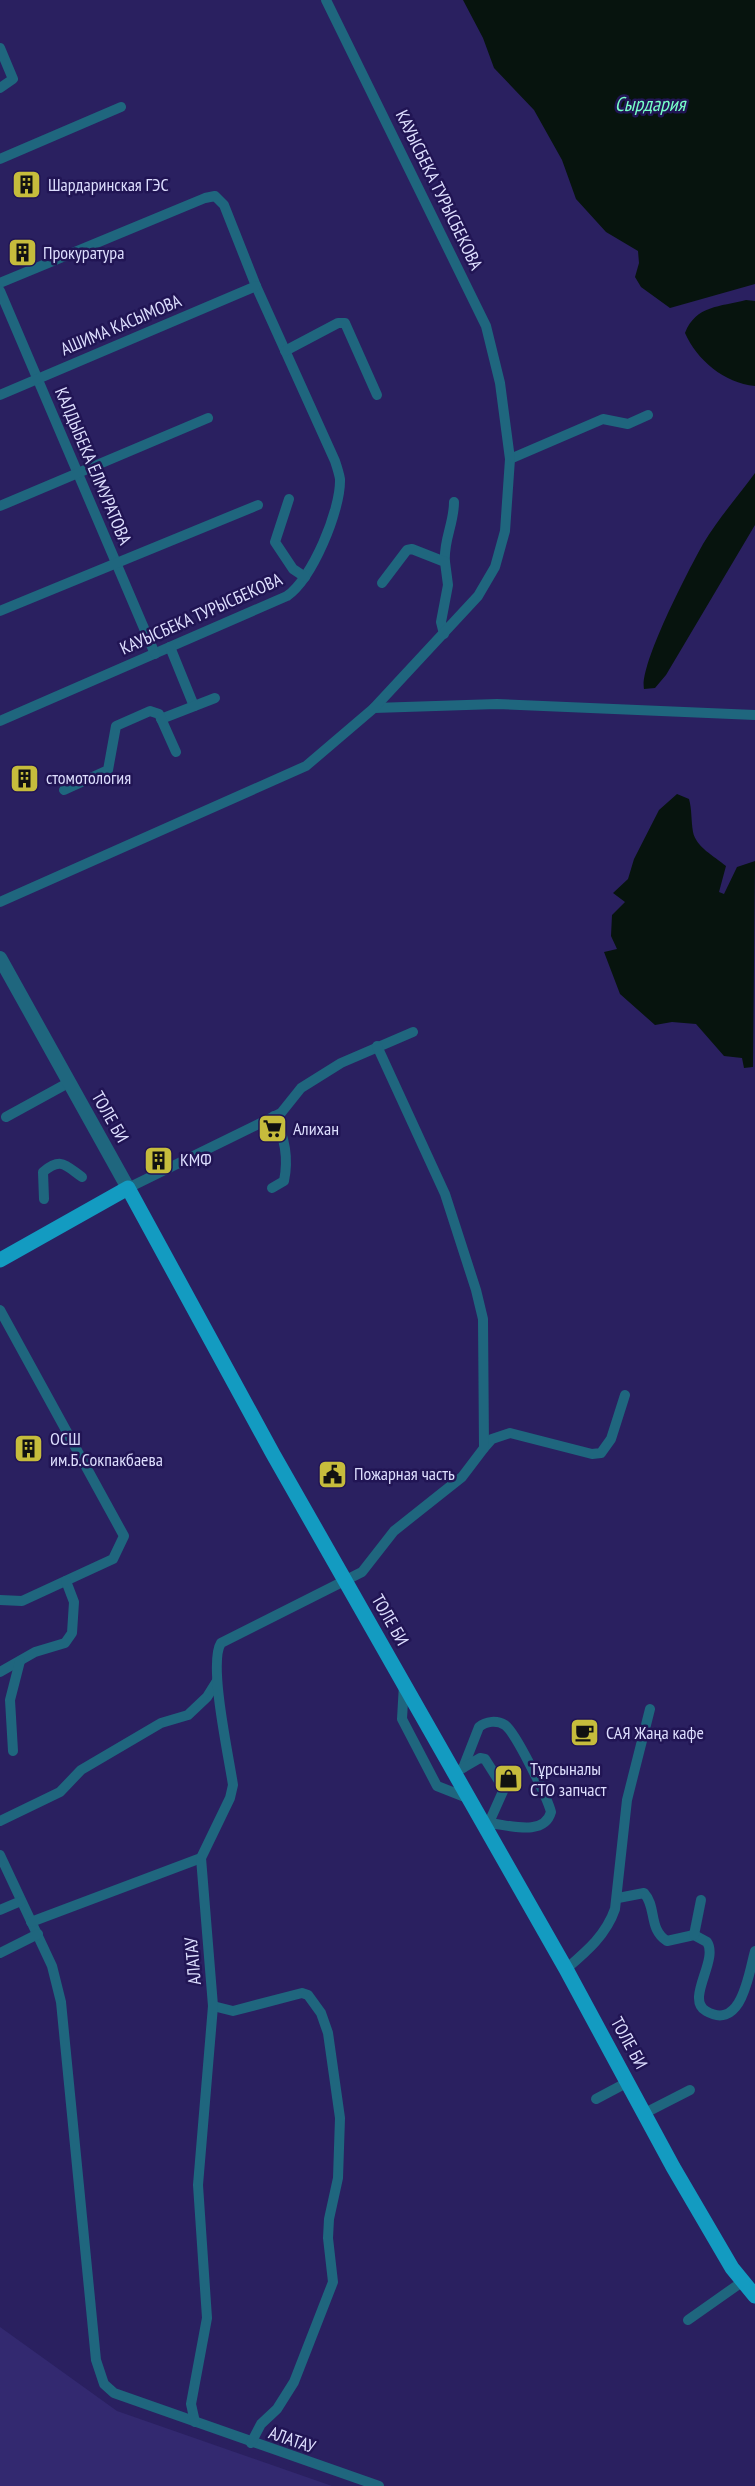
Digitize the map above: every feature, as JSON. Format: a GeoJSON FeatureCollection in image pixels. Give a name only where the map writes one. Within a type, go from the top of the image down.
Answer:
{"type":"FeatureCollection","features":[{"type":"Feature","properties":{"kind":"main road"},"geometry":{"type":"LineString","coordinates":[[0,1260],[128,1188]]}},
{"type":"Feature","properties":{"kind":"main road","name":"ТОЛЕ БИ"},"geometry":{"type":"LineString","coordinates":[[128,1188],[346,1582],[459,1770],[470,1799],[566,1968],[645,2114],[741,2282],[755,2296]]}},
{"type":"Feature","properties":{"kind":"street","name":"КАУЫСБЕКА ТУРЫСБЕКОВА"},"geometry":{"type":"LineString","coordinates":[[0,902],[306,766],[374,708],[478,596],[495,567],[505,531],[510,459],[496,366],[486,326],[326,0]]}},
{"type":"Feature","properties":{"kind":"street"},"geometry":{"type":"LineString","coordinates":[[0,48],[13,79],[0,88]]}},
{"type":"Feature","properties":{"kind":"street"},"geometry":{"type":"LineString","coordinates":[[0,159],[121,107]]}},
{"type":"Feature","properties":{"kind":"street","name":"КАУЫСБЕКА ТУРЫСБЕКОВА"},"geometry":{"type":"LineString","coordinates":[[0,284],[205,198],[215,196],[224,205],[256,286],[335,461],[340,478],[337,503],[312,567],[299,587],[286,596],[0,721]]}},
{"type":"Feature","properties":{"kind":"street","name":"АШИМА КАСЫМОВА"},"geometry":{"type":"LineString","coordinates":[[0,395],[256,286]]}},
{"type":"Feature","properties":{"kind":"street","name":"КАЛДЫБЕКА ЕЛМУРАТОВА"},"geometry":{"type":"LineString","coordinates":[[0,291],[155,654]]}},
{"type":"Feature","properties":{"kind":"street"},"geometry":{"type":"LineString","coordinates":[[285,351],[338,323],[345,323],[377,395]]}},
{"type":"Feature","properties":{"kind":"street"},"geometry":{"type":"LineString","coordinates":[[510,459],[603,419],[628,424],[648,415]]}},
{"type":"Feature","properties":{"kind":"street"},"geometry":{"type":"LineString","coordinates":[[0,506],[208,418]]}},
{"type":"Feature","properties":{"kind":"street"},"geometry":{"type":"LineString","coordinates":[[289,499],[275,542],[293,570],[305,577]]}},
{"type":"Feature","properties":{"kind":"street"},"geometry":{"type":"LineString","coordinates":[[444,634],[441,622],[448,585],[444,549],[451,528],[454,502]]}},
{"type":"Feature","properties":{"kind":"street"},"geometry":{"type":"LineString","coordinates":[[0,610],[258,505]]}},
{"type":"Feature","properties":{"kind":"street"},"geometry":{"type":"LineString","coordinates":[[382,583],[406,550],[412,549],[445,562]]}},
{"type":"Feature","properties":{"kind":"street"},"geometry":{"type":"LineString","coordinates":[[170,647],[194,706]]}},
{"type":"Feature","properties":{"kind":"street"},"geometry":{"type":"LineString","coordinates":[[161,719],[215,698]]}},
{"type":"Feature","properties":{"kind":"street"},"geometry":{"type":"LineString","coordinates":[[374,708],[497,704],[755,715]]}},
{"type":"Feature","properties":{"kind":"street"},"geometry":{"type":"LineString","coordinates":[[64,790],[108,770],[116,726],[150,711],[159,714],[176,752]]}},
{"type":"Feature","properties":{"kind":"street","name":"ТОЛЕ БИ"},"geometry":{"type":"LineString","coordinates":[[0,958],[128,1188]]}},
{"type":"Feature","properties":{"kind":"street"},"geometry":{"type":"LineString","coordinates":[[128,1188],[283,1111],[301,1088],[341,1063],[413,1032]]}},
{"type":"Feature","properties":{"kind":"street"},"geometry":{"type":"LineString","coordinates":[[377,1047],[446,1194],[476,1290],[483,1319],[484,1448]]}},
{"type":"Feature","properties":{"kind":"street"},"geometry":{"type":"LineString","coordinates":[[6,1116],[68,1083]]}},
{"type":"Feature","properties":{"kind":"street"},"geometry":{"type":"LineString","coordinates":[[272,1188],[284,1181],[286,1154],[284,1134],[274,1116]]}},
{"type":"Feature","properties":{"kind":"street"},"geometry":{"type":"LineString","coordinates":[[44,1199],[42,1176],[46,1170],[61,1162],[82,1177]]}},
{"type":"Feature","properties":{"kind":"street"},"geometry":{"type":"LineString","coordinates":[[0,1310],[124,1536],[113,1559],[22,1601],[0,1600]]}},
{"type":"Feature","properties":{"kind":"street"},"geometry":{"type":"LineString","coordinates":[[31,1922],[201,1858],[230,1798],[233,1785],[217,1681],[216,1657],[221,1643],[362,1572],[394,1531],[462,1477],[492,1439],[510,1433],[592,1454],[601,1453],[611,1439],[625,1395]]}},
{"type":"Feature","properties":{"kind":"street"},"geometry":{"type":"LineString","coordinates":[[0,1672],[35,1652],[65,1643],[72,1634],[74,1602],[66,1581]]}},
{"type":"Feature","properties":{"kind":"street"},"geometry":{"type":"LineString","coordinates":[[13,1751],[10,1700],[20,1661]]}},
{"type":"Feature","properties":{"kind":"street"},"geometry":{"type":"LineString","coordinates":[[0,1821],[60,1792],[81,1770],[161,1723],[188,1715],[207,1697],[217,1681]]}},
{"type":"Feature","properties":{"kind":"street"},"geometry":{"type":"LineString","coordinates":[[404,1681],[402,1719],[437,1786],[470,1799]]}},
{"type":"Feature","properties":{"kind":"street"},"geometry":{"type":"LineString","coordinates":[[566,1968],[592,1947],[611,1920],[618,1898],[627,1800],[650,1709]]}},
{"type":"Feature","properties":{"kind":"street"},"geometry":{"type":"LineString","coordinates":[[489,1722],[503,1724],[514,1736],[551,1812],[548,1822],[540,1827],[487,1826],[504,1789],[485,1759],[480,1758],[459,1770],[479,1727],[489,1722]]}},
{"type":"Feature","properties":{"kind":"street","name":"АЛАТАУ"},"geometry":{"type":"LineString","coordinates":[[0,1856],[52,1966],[61,2002],[98,2373],[104,2384],[114,2393],[251,2443],[379,2486]]}},
{"type":"Feature","properties":{"kind":"street","name":"АЛАТАУ"},"geometry":{"type":"LineString","coordinates":[[195,2422],[191,2404],[207,2318],[198,2185],[213,2006],[201,1858]]}},
{"type":"Feature","properties":{"kind":"street"},"geometry":{"type":"LineString","coordinates":[[618,1898],[644,1893],[648,1898],[657,1932],[667,1941],[694,1935],[704,1939],[711,1947],[699,1999],[703,2009],[712,2014],[723,2015],[734,2010],[741,2001],[755,1950]]}},
{"type":"Feature","properties":{"kind":"street"},"geometry":{"type":"LineString","coordinates":[[694,1935],[700,1900]]}},
{"type":"Feature","properties":{"kind":"street"},"geometry":{"type":"LineString","coordinates":[[0,1910],[21,1901]]}},
{"type":"Feature","properties":{"kind":"street"},"geometry":{"type":"LineString","coordinates":[[0,1953],[38,1934]]}},
{"type":"Feature","properties":{"kind":"street"},"geometry":{"type":"LineString","coordinates":[[213,2006],[233,2011],[302,1993],[308,1995],[321,2013],[328,2033],[340,2118],[338,2178],[329,2219],[328,2238],[333,2269],[332,2289],[294,2382],[277,2409],[261,2424],[251,2443]]}},
{"type":"Feature","properties":{"kind":"street"},"geometry":{"type":"LineString","coordinates":[[596,2099],[628,2082]]}},
{"type":"Feature","properties":{"kind":"street"},"geometry":{"type":"LineString","coordinates":[[645,2114],[690,2090]]}},
{"type":"Feature","properties":{"kind":"street"},"geometry":{"type":"LineString","coordinates":[[688,2320],[741,2282]]}},
{"type":"Feature","properties":{"kind":"shaded area"},"geometry":{"type":"Polygon","coordinates":[[[0,2327],[117,2411],[332,2486],[0,2486],[0,2327]]]}},
{"type":"Feature","properties":{"kind":"water","name":"Сырдария"},"geometry":{"type":"Polygon","coordinates":[[[463,0],[755,0],[755,284],[670,308],[641,287],[635,277],[639,263],[638,251],[606,232],[576,199],[562,160],[534,110],[494,68],[483,38],[463,0]]]}},
{"type":"Feature","properties":{"kind":"water"},"geometry":{"type":"Polygon","coordinates":[[[746,300],[755,301],[755,386],[722,375],[704,361],[685,333],[702,312],[746,300]]]}},
{"type":"Feature","properties":{"kind":"water"},"geometry":{"type":"Polygon","coordinates":[[[755,473],[755,525],[666,675],[655,688],[644,689],[649,660],[666,617],[687,574],[709,535],[755,473]]]}},
{"type":"Feature","properties":{"kind":"water"},"geometry":{"type":"Polygon","coordinates":[[[677,794],[689,799],[693,832],[698,842],[726,866],[719,892],[724,894],[737,867],[755,861],[753,1067],[744,1068],[742,1058],[724,1056],[696,1024],[672,1022],[655,1025],[620,994],[604,952],[617,949],[611,936],[612,915],[625,902],[613,893],[628,879],[634,859],[659,810],[677,794]]]}},
{"type":"Feature","properties":{"kind":"place","name":"Шардаринская ГЭС"},"geometry":{"type":"Point","coordinates":[27,185]}},
{"type":"Feature","properties":{"kind":"place","name":"Прокуратура"},"geometry":{"type":"Point","coordinates":[22,253]}},
{"type":"Feature","properties":{"kind":"place","name":"стомотология"},"geometry":{"type":"Point","coordinates":[25,778]}},
{"type":"Feature","properties":{"kind":"place","name":"Алихан"},"geometry":{"type":"Point","coordinates":[272,1129]}},
{"type":"Feature","properties":{"kind":"place","name":"КМФ"},"geometry":{"type":"Point","coordinates":[159,1160]}},
{"type":"Feature","properties":{"kind":"place","name":"ОСШ им.Б.Сокпакбаева"},"geometry":{"type":"Point","coordinates":[29,1449]}},
{"type":"Feature","properties":{"kind":"place","name":"Пожарная часть"},"geometry":{"type":"Point","coordinates":[333,1474]}},
{"type":"Feature","properties":{"kind":"place","name":"САЯ Жаңа кафе"},"geometry":{"type":"Point","coordinates":[585,1733]}},
{"type":"Feature","properties":{"kind":"place","name":"Тұрсыналы СТО запчаст"},"geometry":{"type":"Point","coordinates":[509,1779]}}]}
